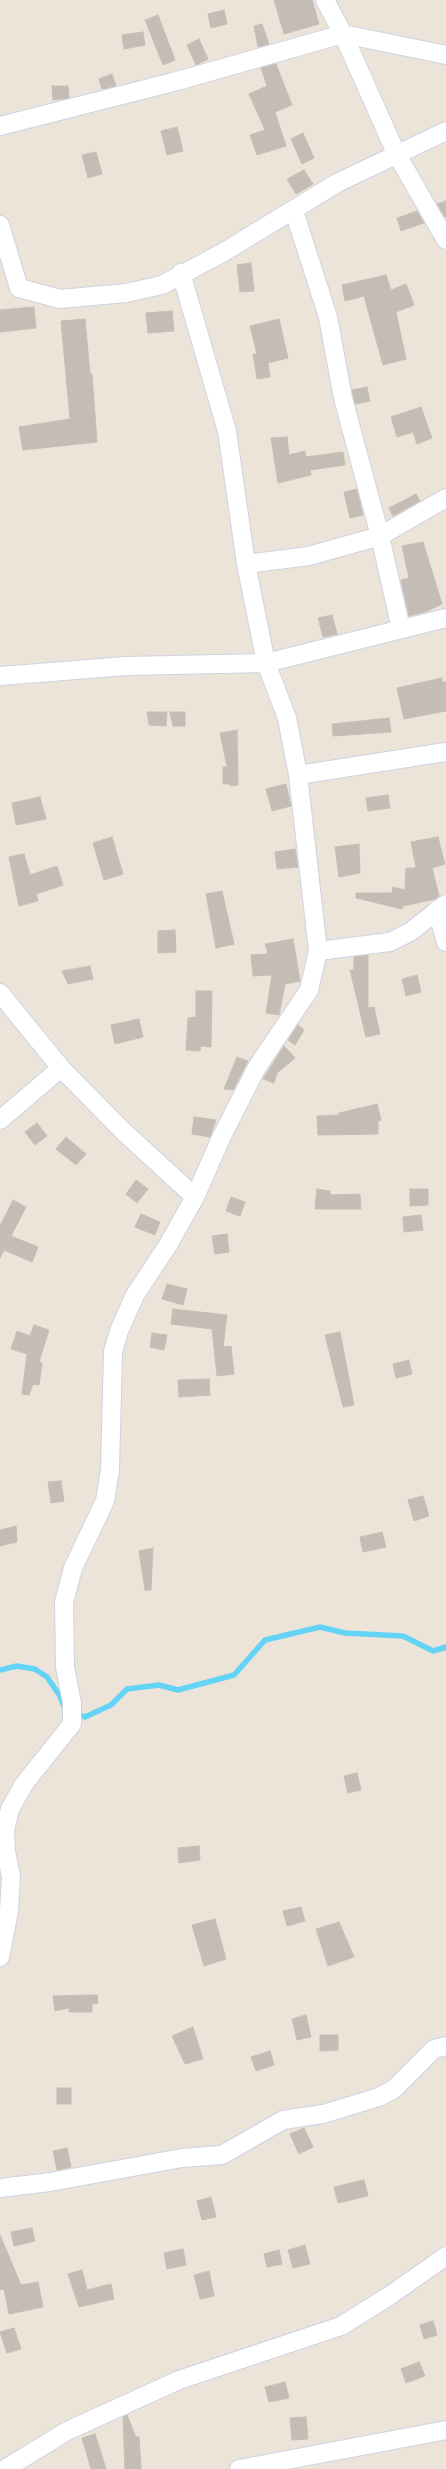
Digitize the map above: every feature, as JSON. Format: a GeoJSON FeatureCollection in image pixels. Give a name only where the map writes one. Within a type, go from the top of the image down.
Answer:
{"type":"FeatureCollection","features":[{"type":"Feature","properties":{"kind":"street"},"geometry":{"type":"LineString","coordinates":[[325,0],[343,34],[396,153],[446,240]]}},
{"type":"Feature","properties":{"kind":"street"},"geometry":{"type":"LineString","coordinates":[[0,126],[177,81],[343,34],[446,54]]}},
{"type":"Feature","properties":{"kind":"street"},"geometry":{"type":"LineString","coordinates":[[0,225],[19,288],[60,300],[126,292],[162,285],[224,252],[294,211],[337,183],[396,153],[446,132]]}},
{"type":"Feature","properties":{"kind":"street"},"geometry":{"type":"LineString","coordinates":[[294,211],[328,317],[343,398],[380,536],[401,629]]}},
{"type":"Feature","properties":{"kind":"street"},"geometry":{"type":"LineString","coordinates":[[0,1957],[9,1910],[11,1877],[6,1851],[5,1830],[10,1809],[24,1784],[72,1724],[72,1703],[65,1667],[64,1602],[74,1568],[105,1501],[110,1470],[114,1352],[119,1331],[135,1296],[168,1245],[195,1197],[221,1138],[257,1066],[309,990],[318,951],[298,775],[287,718],[266,663],[246,564],[227,431],[182,273]]}},
{"type":"Feature","properties":{"kind":"street"},"geometry":{"type":"LineString","coordinates":[[246,564],[309,556],[380,536],[446,498]]}},
{"type":"Feature","properties":{"kind":"street"},"geometry":{"type":"LineString","coordinates":[[0,676],[126,666],[266,663],[446,618]]}},
{"type":"Feature","properties":{"kind":"street"},"geometry":{"type":"LineString","coordinates":[[298,775],[446,752]]}},
{"type":"Feature","properties":{"kind":"street"},"geometry":{"type":"LineString","coordinates":[[318,951],[390,942],[410,932],[442,907]]}},
{"type":"Feature","properties":{"kind":"street"},"geometry":{"type":"LineString","coordinates":[[442,907],[446,942]]}},
{"type":"Feature","properties":{"kind":"street"},"geometry":{"type":"LineString","coordinates":[[0,993],[62,1068],[124,1132],[195,1197]]}},
{"type":"Feature","properties":{"kind":"street"},"geometry":{"type":"LineString","coordinates":[[0,1120],[62,1068]]}},
{"type":"Feature","properties":{"kind":"street"},"geometry":{"type":"LineString","coordinates":[[0,2188],[50,2182],[182,2158],[222,2155],[283,2120],[323,2114],[379,2097],[394,2089],[434,2049],[446,2046]]}},
{"type":"Feature","properties":{"kind":"street"},"geometry":{"type":"LineString","coordinates":[[5,2469],[66,2431],[179,2380],[341,2326],[389,2296],[446,2256]]}},
{"type":"Feature","properties":{"kind":"street"},"geometry":{"type":"LineString","coordinates":[[239,2469],[446,2430]]}},
{"type":"Feature","properties":{"kind":"building"},"geometry":{"type":"Polygon","coordinates":[[[274,0],[312,0],[319,24],[284,34],[274,0]]]}},
{"type":"Feature","properties":{"kind":"building"},"geometry":{"type":"Polygon","coordinates":[[[224,10],[227,24],[211,28],[208,14],[224,10]]]}},
{"type":"Feature","properties":{"kind":"building"},"geometry":{"type":"Polygon","coordinates":[[[158,15],[175,60],[163,65],[145,20],[158,15]]]}},
{"type":"Feature","properties":{"kind":"building"},"geometry":{"type":"Polygon","coordinates":[[[262,24],[269,44],[258,47],[254,26],[262,24]]]}},
{"type":"Feature","properties":{"kind":"building"},"geometry":{"type":"Polygon","coordinates":[[[143,32],[145,45],[124,49],[122,35],[143,32]]]}},
{"type":"Feature","properties":{"kind":"building"},"geometry":{"type":"Polygon","coordinates":[[[199,39],[208,59],[196,65],[187,45],[199,39]]]}},
{"type":"Feature","properties":{"kind":"building"},"geometry":{"type":"Polygon","coordinates":[[[276,64],[292,105],[275,112],[286,146],[257,155],[250,135],[265,130],[249,94],[267,86],[261,68],[276,64]]]}},
{"type":"Feature","properties":{"kind":"building"},"geometry":{"type":"Polygon","coordinates":[[[112,74],[116,86],[102,89],[99,79],[112,74]]]}},
{"type":"Feature","properties":{"kind":"building"},"geometry":{"type":"Polygon","coordinates":[[[52,86],[68,86],[69,98],[53,100],[52,86]]]}},
{"type":"Feature","properties":{"kind":"building"},"geometry":{"type":"Polygon","coordinates":[[[177,127],[183,151],[167,155],[161,131],[177,127]]]}},
{"type":"Feature","properties":{"kind":"building"},"geometry":{"type":"Polygon","coordinates":[[[303,133],[314,158],[302,164],[291,139],[303,133]]]}},
{"type":"Feature","properties":{"kind":"building"},"geometry":{"type":"Polygon","coordinates":[[[96,152],[102,174],[88,178],[82,155],[96,152]]]}},
{"type":"Feature","properties":{"kind":"building"},"geometry":{"type":"Polygon","coordinates":[[[304,170],[313,184],[296,194],[287,179],[304,170]]]}},
{"type":"Feature","properties":{"kind":"building"},"geometry":{"type":"Polygon","coordinates":[[[446,201],[446,216],[445,217],[437,204],[446,201]]]}},
{"type":"Feature","properties":{"kind":"building"},"geometry":{"type":"Polygon","coordinates":[[[417,211],[424,223],[401,231],[397,218],[417,211]]]}},
{"type":"Feature","properties":{"kind":"building"},"geometry":{"type":"Polygon","coordinates":[[[251,263],[254,291],[240,292],[237,265],[251,263]]]}},
{"type":"Feature","properties":{"kind":"building"},"geometry":{"type":"Polygon","coordinates":[[[386,275],[391,290],[406,284],[414,305],[396,312],[406,359],[383,365],[364,296],[345,301],[342,285],[386,275]]]}},
{"type":"Feature","properties":{"kind":"building"},"geometry":{"type":"Polygon","coordinates":[[[34,307],[36,328],[0,332],[0,310],[34,307]]]}},
{"type":"Feature","properties":{"kind":"building"},"geometry":{"type":"Polygon","coordinates":[[[172,311],[174,331],[148,333],[146,313],[172,311]]]}},
{"type":"Feature","properties":{"kind":"building"},"geometry":{"type":"Polygon","coordinates":[[[85,319],[90,374],[92,374],[97,442],[23,450],[19,427],[70,419],[61,321],[85,319]]]}},
{"type":"Feature","properties":{"kind":"building"},"geometry":{"type":"Polygon","coordinates":[[[279,319],[288,358],[268,363],[270,377],[257,379],[253,354],[257,354],[250,326],[279,319]]]}},
{"type":"Feature","properties":{"kind":"building"},"geometry":{"type":"Polygon","coordinates":[[[367,387],[370,401],[355,404],[352,390],[367,387]]]}},
{"type":"Feature","properties":{"kind":"building"},"geometry":{"type":"Polygon","coordinates":[[[421,407],[432,438],[417,444],[413,432],[397,437],[391,417],[421,407]]]}},
{"type":"Feature","properties":{"kind":"building"},"geometry":{"type":"Polygon","coordinates":[[[287,437],[289,455],[305,451],[306,457],[343,452],[345,465],[310,470],[311,475],[278,483],[271,438],[287,437]]]}},
{"type":"Feature","properties":{"kind":"building"},"geometry":{"type":"Polygon","coordinates":[[[357,489],[363,515],[350,518],[344,492],[357,489]]]}},
{"type":"Feature","properties":{"kind":"building"},"geometry":{"type":"Polygon","coordinates":[[[416,494],[420,501],[393,516],[389,508],[416,494]]]}},
{"type":"Feature","properties":{"kind":"building"},"geometry":{"type":"Polygon","coordinates":[[[423,542],[442,604],[425,612],[409,616],[401,580],[409,578],[402,546],[423,542]]]}},
{"type":"Feature","properties":{"kind":"building"},"geometry":{"type":"Polygon","coordinates":[[[332,615],[337,634],[323,637],[318,618],[332,615]]]}},
{"type":"Feature","properties":{"kind":"building"},"geometry":{"type":"Polygon","coordinates":[[[442,678],[442,682],[446,682],[446,711],[404,719],[397,688],[442,678]]]}},
{"type":"Feature","properties":{"kind":"building"},"geometry":{"type":"Polygon","coordinates":[[[147,712],[167,712],[166,726],[149,725],[147,712]]]}},
{"type":"Feature","properties":{"kind":"building"},"geometry":{"type":"Polygon","coordinates":[[[170,712],[185,712],[185,726],[173,726],[170,712]]]}},
{"type":"Feature","properties":{"kind":"building"},"geometry":{"type":"Polygon","coordinates":[[[389,718],[391,732],[333,736],[332,724],[389,718]]]}},
{"type":"Feature","properties":{"kind":"building"},"geometry":{"type":"Polygon","coordinates":[[[237,730],[238,785],[231,786],[230,784],[223,784],[223,767],[227,767],[220,733],[237,730]]]}},
{"type":"Feature","properties":{"kind":"building"},"geometry":{"type":"Polygon","coordinates":[[[286,784],[291,806],[272,811],[266,789],[286,784]]]}},
{"type":"Feature","properties":{"kind":"building"},"geometry":{"type":"Polygon","coordinates":[[[388,795],[390,808],[368,811],[366,798],[388,795]]]}},
{"type":"Feature","properties":{"kind":"building"},"geometry":{"type":"Polygon","coordinates":[[[40,797],[46,819],[16,825],[12,803],[40,797]]]}},
{"type":"Feature","properties":{"kind":"building"},"geometry":{"type":"Polygon","coordinates":[[[112,837],[123,874],[104,880],[93,843],[112,837]]]}},
{"type":"Feature","properties":{"kind":"building"},"geometry":{"type":"Polygon","coordinates":[[[438,837],[445,864],[432,868],[439,896],[435,899],[403,906],[402,909],[356,898],[356,893],[392,893],[393,887],[405,890],[406,868],[416,868],[411,842],[438,837]]]}},
{"type":"Feature","properties":{"kind":"building"},"geometry":{"type":"Polygon","coordinates":[[[359,844],[360,873],[339,877],[335,847],[359,844]]]}},
{"type":"Feature","properties":{"kind":"building"},"geometry":{"type":"Polygon","coordinates":[[[295,849],[298,867],[277,869],[275,852],[295,849]]]}},
{"type":"Feature","properties":{"kind":"building"},"geometry":{"type":"Polygon","coordinates":[[[24,854],[30,875],[57,866],[63,885],[36,894],[38,901],[19,906],[9,857],[24,854]]]}},
{"type":"Feature","properties":{"kind":"building"},"geometry":{"type":"Polygon","coordinates":[[[222,891],[234,944],[216,948],[206,894],[222,891]]]}},
{"type":"Feature","properties":{"kind":"building"},"geometry":{"type":"Polygon","coordinates":[[[175,930],[176,952],[158,953],[158,931],[175,930]]]}},
{"type":"Feature","properties":{"kind":"building"},"geometry":{"type":"Polygon","coordinates":[[[293,939],[300,981],[285,984],[279,1015],[266,1013],[272,975],[253,976],[251,955],[268,954],[265,944],[293,939]]]}},
{"type":"Feature","properties":{"kind":"building"},"geometry":{"type":"Polygon","coordinates":[[[368,955],[368,1008],[374,1007],[380,1034],[366,1037],[350,970],[354,970],[354,957],[368,955]]]}},
{"type":"Feature","properties":{"kind":"building"},"geometry":{"type":"Polygon","coordinates":[[[90,966],[93,979],[68,984],[62,971],[90,966]]]}},
{"type":"Feature","properties":{"kind":"building"},"geometry":{"type":"Polygon","coordinates":[[[417,975],[421,992],[406,996],[402,979],[417,975]]]}},
{"type":"Feature","properties":{"kind":"building"},"geometry":{"type":"Polygon","coordinates":[[[196,991],[212,991],[211,1047],[201,1046],[200,1051],[186,1050],[188,1018],[196,1017],[196,991]]]}},
{"type":"Feature","properties":{"kind":"building"},"geometry":{"type":"Polygon","coordinates":[[[139,1019],[143,1037],[115,1044],[111,1025],[139,1019]]]}},
{"type":"Feature","properties":{"kind":"building"},"geometry":{"type":"Polygon","coordinates":[[[298,1025],[304,1030],[295,1045],[288,1040],[298,1025]]]}},
{"type":"Feature","properties":{"kind":"building"},"geometry":{"type":"Polygon","coordinates":[[[284,1046],[295,1058],[277,1073],[274,1083],[263,1079],[284,1046]]]}},
{"type":"Feature","properties":{"kind":"building"},"geometry":{"type":"Polygon","coordinates":[[[237,1057],[248,1061],[233,1090],[224,1089],[237,1057]]]}},
{"type":"Feature","properties":{"kind":"building"},"geometry":{"type":"Polygon","coordinates":[[[377,1104],[381,1120],[378,1121],[378,1134],[318,1135],[317,1116],[340,1115],[339,1113],[377,1104]]]}},
{"type":"Feature","properties":{"kind":"building"},"geometry":{"type":"Polygon","coordinates":[[[194,1117],[216,1120],[210,1137],[192,1134],[194,1117]]]}},
{"type":"Feature","properties":{"kind":"building"},"geometry":{"type":"Polygon","coordinates":[[[37,1123],[47,1136],[35,1145],[25,1132],[37,1123]]]}},
{"type":"Feature","properties":{"kind":"building"},"geometry":{"type":"Polygon","coordinates":[[[66,1137],[86,1154],[76,1165],[56,1149],[66,1137]]]}},
{"type":"Feature","properties":{"kind":"building"},"geometry":{"type":"Polygon","coordinates":[[[136,1180],[148,1189],[137,1203],[126,1194],[136,1180]]]}},
{"type":"Feature","properties":{"kind":"building"},"geometry":{"type":"Polygon","coordinates":[[[317,1189],[330,1191],[330,1195],[360,1194],[361,1209],[315,1209],[317,1189]]]}},
{"type":"Feature","properties":{"kind":"building"},"geometry":{"type":"Polygon","coordinates":[[[410,1189],[428,1189],[428,1205],[410,1206],[410,1189]]]}},
{"type":"Feature","properties":{"kind":"building"},"geometry":{"type":"Polygon","coordinates":[[[231,1197],[245,1202],[240,1216],[226,1211],[231,1197]]]}},
{"type":"Feature","properties":{"kind":"building"},"geometry":{"type":"Polygon","coordinates":[[[13,1200],[26,1207],[11,1236],[38,1247],[32,1262],[4,1250],[0,1258],[0,1226],[13,1200]]]}},
{"type":"Feature","properties":{"kind":"building"},"geometry":{"type":"Polygon","coordinates":[[[141,1214],[160,1222],[155,1235],[135,1227],[141,1214]]]}},
{"type":"Feature","properties":{"kind":"building"},"geometry":{"type":"Polygon","coordinates":[[[421,1215],[423,1230],[404,1232],[403,1217],[421,1215]]]}},
{"type":"Feature","properties":{"kind":"building"},"geometry":{"type":"Polygon","coordinates":[[[227,1234],[229,1252],[215,1254],[212,1236],[227,1234]]]}},
{"type":"Feature","properties":{"kind":"building"},"geometry":{"type":"Polygon","coordinates":[[[167,1284],[187,1289],[183,1305],[162,1299],[167,1284]]]}},
{"type":"Feature","properties":{"kind":"building"},"geometry":{"type":"Polygon","coordinates":[[[173,1309],[227,1315],[223,1347],[231,1346],[234,1374],[217,1376],[212,1329],[171,1324],[173,1309]]]}},
{"type":"Feature","properties":{"kind":"building"},"geometry":{"type":"Polygon","coordinates":[[[34,1325],[49,1330],[39,1362],[42,1363],[39,1385],[33,1384],[29,1395],[22,1394],[27,1354],[11,1349],[17,1331],[30,1336],[34,1325]]]}},
{"type":"Feature","properties":{"kind":"building"},"geometry":{"type":"Polygon","coordinates":[[[340,1332],[354,1405],[343,1407],[325,1335],[340,1332]]]}},
{"type":"Feature","properties":{"kind":"building"},"geometry":{"type":"Polygon","coordinates":[[[152,1333],[167,1335],[164,1350],[150,1347],[152,1333]]]}},
{"type":"Feature","properties":{"kind":"building"},"geometry":{"type":"Polygon","coordinates":[[[409,1360],[412,1374],[396,1378],[393,1364],[409,1360]]]}},
{"type":"Feature","properties":{"kind":"building"},"geometry":{"type":"Polygon","coordinates":[[[209,1379],[210,1395],[179,1397],[178,1380],[209,1379]]]}},
{"type":"Feature","properties":{"kind":"building"},"geometry":{"type":"Polygon","coordinates":[[[61,1481],[64,1501],[51,1503],[48,1482],[61,1481]]]}},
{"type":"Feature","properties":{"kind":"building"},"geometry":{"type":"Polygon","coordinates":[[[423,1496],[429,1516],[414,1521],[408,1500],[423,1496]]]}},
{"type":"Feature","properties":{"kind":"building"},"geometry":{"type":"Polygon","coordinates":[[[16,1526],[17,1542],[0,1546],[0,1530],[16,1526]]]}},
{"type":"Feature","properties":{"kind":"building"},"geometry":{"type":"Polygon","coordinates":[[[382,1532],[386,1547],[363,1552],[360,1537],[382,1532]]]}},
{"type":"Feature","properties":{"kind":"building"},"geometry":{"type":"Polygon","coordinates":[[[153,1548],[151,1590],[145,1590],[139,1551],[153,1548]]]}},
{"type":"Feature","properties":{"kind":"building"},"geometry":{"type":"Polygon","coordinates":[[[357,1773],[361,1790],[348,1793],[344,1776],[357,1773]]]}},
{"type":"Feature","properties":{"kind":"building"},"geometry":{"type":"Polygon","coordinates":[[[199,1846],[200,1860],[179,1863],[178,1848],[199,1846]]]}},
{"type":"Feature","properties":{"kind":"building"},"geometry":{"type":"Polygon","coordinates":[[[301,1907],[305,1921],[287,1926],[283,1911],[301,1907]]]}},
{"type":"Feature","properties":{"kind":"building"},"geometry":{"type":"Polygon","coordinates":[[[215,1919],[226,1959],[204,1966],[192,1925],[215,1919]]]}},
{"type":"Feature","properties":{"kind":"building"},"geometry":{"type":"Polygon","coordinates":[[[339,1922],[354,1957],[328,1966],[316,1929],[339,1922]]]}},
{"type":"Feature","properties":{"kind":"building"},"geometry":{"type":"Polygon","coordinates":[[[97,1995],[98,2003],[92,2004],[92,2012],[69,2012],[69,2008],[55,2011],[53,1996],[97,1995]]]}},
{"type":"Feature","properties":{"kind":"building"},"geometry":{"type":"Polygon","coordinates":[[[306,2015],[311,2037],[297,2040],[292,2019],[306,2015]]]}},
{"type":"Feature","properties":{"kind":"building"},"geometry":{"type":"Polygon","coordinates":[[[193,2027],[203,2059],[185,2064],[172,2036],[193,2027]]]}},
{"type":"Feature","properties":{"kind":"building"},"geometry":{"type":"Polygon","coordinates":[[[320,2035],[338,2035],[338,2050],[320,2051],[320,2035]]]}},
{"type":"Feature","properties":{"kind":"building"},"geometry":{"type":"Polygon","coordinates":[[[270,2051],[274,2065],[256,2071],[251,2057],[270,2051]]]}},
{"type":"Feature","properties":{"kind":"building"},"geometry":{"type":"Polygon","coordinates":[[[57,2088],[71,2088],[71,2104],[57,2104],[57,2088]]]}},
{"type":"Feature","properties":{"kind":"building"},"geometry":{"type":"Polygon","coordinates":[[[304,2128],[313,2147],[299,2154],[290,2134],[304,2128]]]}},
{"type":"Feature","properties":{"kind":"building"},"geometry":{"type":"Polygon","coordinates":[[[67,2148],[71,2167],[57,2170],[53,2151],[67,2148]]]}},
{"type":"Feature","properties":{"kind":"building"},"geometry":{"type":"Polygon","coordinates":[[[364,2180],[368,2196],[338,2203],[334,2187],[364,2180]]]}},
{"type":"Feature","properties":{"kind":"building"},"geometry":{"type":"Polygon","coordinates":[[[211,2197],[216,2217],[202,2220],[197,2201],[211,2197]]]}},
{"type":"Feature","properties":{"kind":"building"},"geometry":{"type":"Polygon","coordinates":[[[32,2228],[35,2241],[14,2246],[11,2232],[32,2228]]]}},
{"type":"Feature","properties":{"kind":"building"},"geometry":{"type":"Polygon","coordinates":[[[0,2235],[21,2285],[38,2282],[43,2307],[9,2314],[4,2289],[0,2290],[0,2235]]]}},
{"type":"Feature","properties":{"kind":"building"},"geometry":{"type":"Polygon","coordinates":[[[305,2245],[310,2264],[293,2268],[288,2250],[305,2245]]]}},
{"type":"Feature","properties":{"kind":"building"},"geometry":{"type":"Polygon","coordinates":[[[183,2249],[186,2265],[167,2269],[164,2253],[183,2249]]]}},
{"type":"Feature","properties":{"kind":"building"},"geometry":{"type":"Polygon","coordinates":[[[279,2250],[282,2264],[267,2267],[264,2254],[279,2250]]]}},
{"type":"Feature","properties":{"kind":"building"},"geometry":{"type":"Polygon","coordinates":[[[82,2270],[87,2290],[111,2284],[114,2299],[79,2307],[68,2274],[82,2270]]]}},
{"type":"Feature","properties":{"kind":"building"},"geometry":{"type":"Polygon","coordinates":[[[209,2271],[214,2296],[200,2299],[194,2275],[209,2271]]]}},
{"type":"Feature","properties":{"kind":"building"},"geometry":{"type":"Polygon","coordinates":[[[433,2321],[437,2335],[424,2339],[420,2325],[433,2321]]]}},
{"type":"Feature","properties":{"kind":"building"},"geometry":{"type":"Polygon","coordinates":[[[14,2328],[21,2349],[7,2353],[0,2332],[14,2328]]]}},
{"type":"Feature","properties":{"kind":"building"},"geometry":{"type":"Polygon","coordinates":[[[419,2362],[425,2376],[406,2383],[401,2369],[419,2362]]]}},
{"type":"Feature","properties":{"kind":"building"},"geometry":{"type":"Polygon","coordinates":[[[285,2382],[289,2398],[269,2402],[265,2387],[285,2382]]]}},
{"type":"Feature","properties":{"kind":"building"},"geometry":{"type":"Polygon","coordinates":[[[127,2415],[136,2437],[139,2437],[141,2469],[125,2469],[123,2417],[127,2415]]]}},
{"type":"Feature","properties":{"kind":"building"},"geometry":{"type":"Polygon","coordinates":[[[306,2417],[308,2439],[292,2440],[290,2418],[306,2417]]]}},
{"type":"Feature","properties":{"kind":"building"},"geometry":{"type":"Polygon","coordinates":[[[95,2434],[106,2469],[91,2469],[82,2438],[95,2434]]]}},
{"type":"Feature","properties":{"kind":"waterway"},"geometry":{"type":"LineString","coordinates":[[75,1713],[85,1717],[111,1705],[127,1689],[159,1685],[178,1690],[234,1675],[265,1640],[320,1627],[345,1633],[403,1636],[433,1651],[446,1647]]}},
{"type":"Feature","properties":{"kind":"waterway"},"geometry":{"type":"LineString","coordinates":[[0,1670],[17,1666],[35,1669],[47,1677],[60,1696],[65,1709]]}}]}
